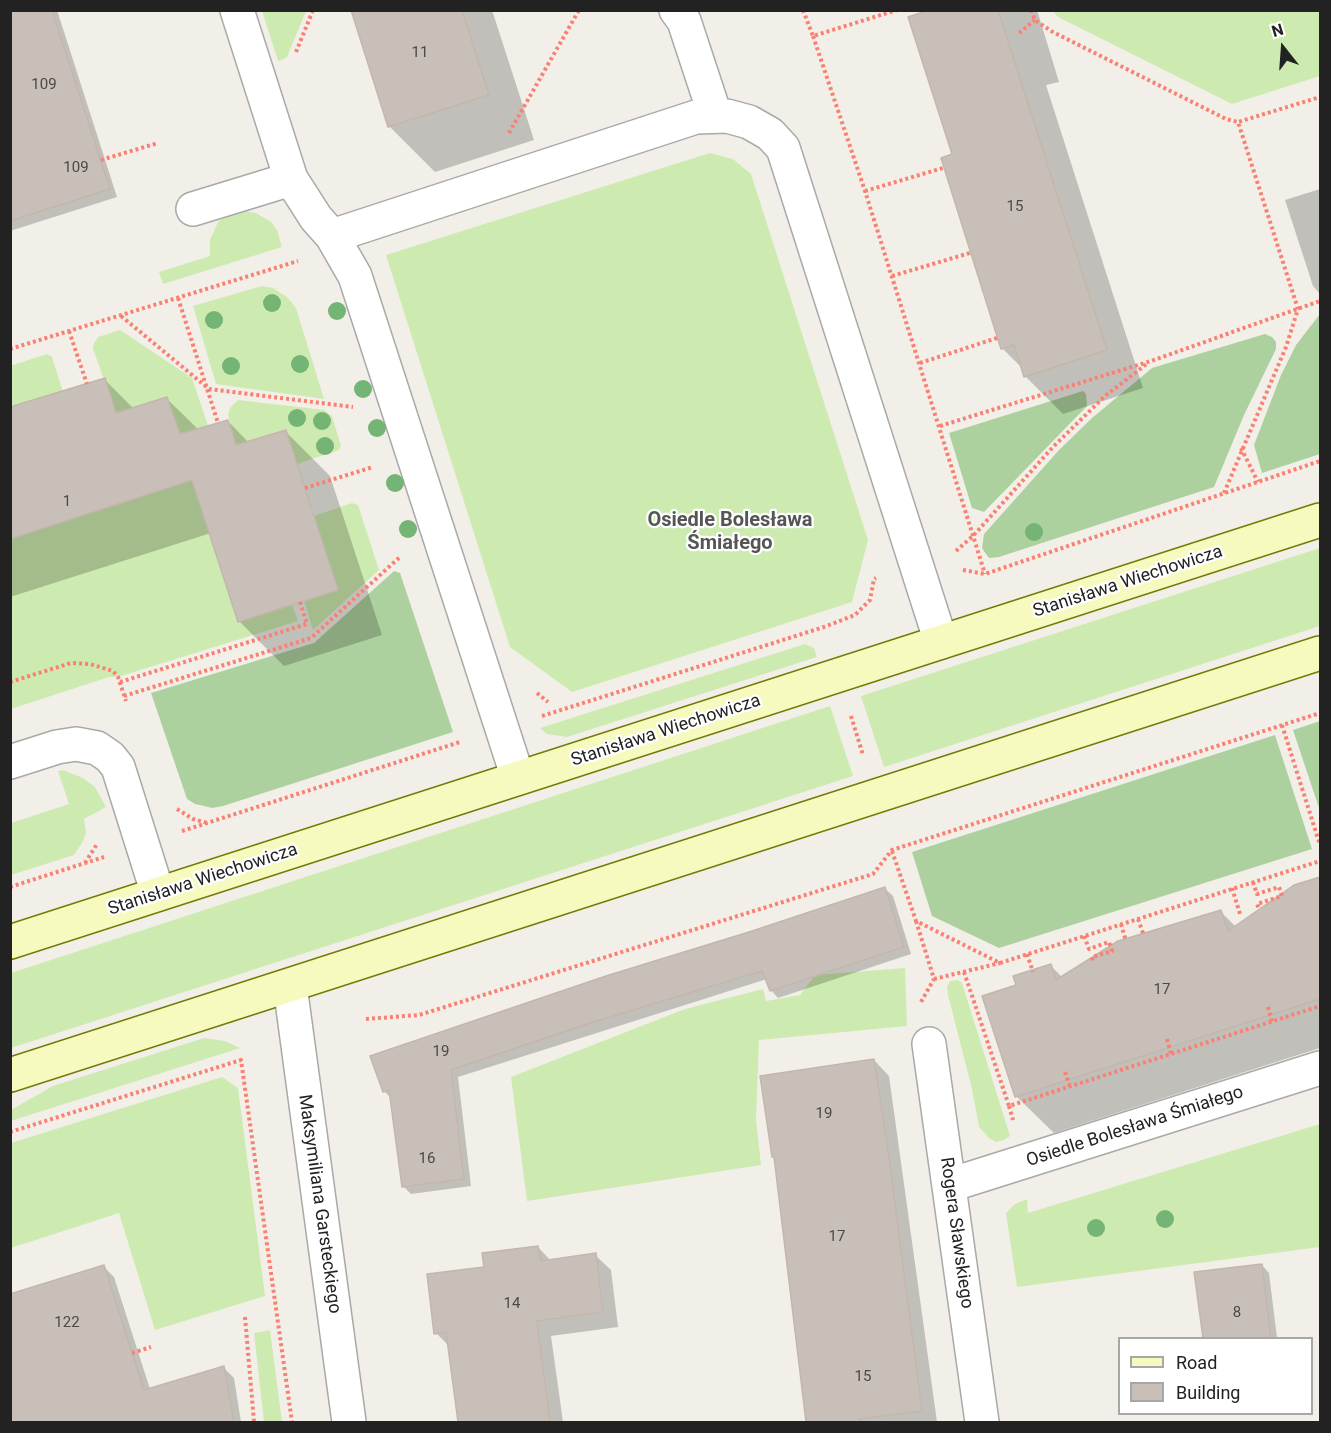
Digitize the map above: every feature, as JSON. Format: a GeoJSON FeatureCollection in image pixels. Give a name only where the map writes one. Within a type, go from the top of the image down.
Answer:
{"type":"FeatureCollection","features":[{"type":"Feature","properties":{"kind":"street"},"geometry":{"type":"LineString","coordinates":[[237,10],[291,178],[316,218],[332,236],[355,276],[518,778]]}},
{"type":"Feature","properties":{"kind":"street"},"geometry":{"type":"LineString","coordinates":[[676,10],[684,21],[714,115]]}},
{"type":"Feature","properties":{"kind":"street"},"geometry":{"type":"LineString","coordinates":[[332,236],[696,117],[727,116],[749,122],[770,134],[783,148],[941,642]]}},
{"type":"Feature","properties":{"kind":"street"},"geometry":{"type":"LineString","coordinates":[[193,209],[291,178]]}},
{"type":"Feature","properties":{"kind":"street","name":"Stanisława Wiechowicza"},"geometry":{"type":"LineString","coordinates":[[10,942],[1320,520]]}},
{"type":"Feature","properties":{"kind":"street"},"geometry":{"type":"LineString","coordinates":[[10,1075],[1320,653]]}},
{"type":"Feature","properties":{"kind":"street"},"geometry":{"type":"LineString","coordinates":[[10,762],[76,744],[97,748],[110,757],[118,767],[158,894]]}},
{"type":"Feature","properties":{"kind":"street","name":"Maksymiliana Garsteckiego"},"geometry":{"type":"LineString","coordinates":[[290,986],[349,1422]]}},
{"type":"Feature","properties":{"kind":"street","name":"Rogera Sławskiego"},"geometry":{"type":"LineString","coordinates":[[929,1044],[982,1422]]}},
{"type":"Feature","properties":{"kind":"street","name":"Osiedle Bolesława Śmiałego"},"geometry":{"type":"LineString","coordinates":[[950,1185],[1320,1068]]}},
{"type":"Feature","properties":{"kind":"path"},"geometry":{"type":"LineString","coordinates":[[292,61],[313,10]]}},
{"type":"Feature","properties":{"kind":"path"},"geometry":{"type":"LineString","coordinates":[[506,138],[579,10]]}},
{"type":"Feature","properties":{"kind":"path"},"geometry":{"type":"LineString","coordinates":[[803,10],[865,191],[985,574]]}},
{"type":"Feature","properties":{"kind":"path"},"geometry":{"type":"LineString","coordinates":[[813,36],[897,10]]}},
{"type":"Feature","properties":{"kind":"path"},"geometry":{"type":"LineString","coordinates":[[1031,10],[1035,20],[1072,42],[1226,119],[1238,122],[1320,97]]}},
{"type":"Feature","properties":{"kind":"path"},"geometry":{"type":"LineString","coordinates":[[1019,33],[1035,20]]}},
{"type":"Feature","properties":{"kind":"path"},"geometry":{"type":"LineString","coordinates":[[1224,493],[1241,448],[1286,346],[1298,309],[1238,122]]}},
{"type":"Feature","properties":{"kind":"path"},"geometry":{"type":"LineString","coordinates":[[101,160],[158,143]]}},
{"type":"Feature","properties":{"kind":"path"},"geometry":{"type":"LineString","coordinates":[[865,191],[943,168]]}},
{"type":"Feature","properties":{"kind":"path"},"geometry":{"type":"LineString","coordinates":[[892,276],[970,253]]}},
{"type":"Feature","properties":{"kind":"path"},"geometry":{"type":"LineString","coordinates":[[10,349],[305,258]]}},
{"type":"Feature","properties":{"kind":"path"},"geometry":{"type":"LineString","coordinates":[[178,297],[218,423]]}},
{"type":"Feature","properties":{"kind":"path"},"geometry":{"type":"LineString","coordinates":[[940,426],[1151,361],[1320,301]]}},
{"type":"Feature","properties":{"kind":"path"},"geometry":{"type":"LineString","coordinates":[[121,316],[208,389],[353,407]]}},
{"type":"Feature","properties":{"kind":"path"},"geometry":{"type":"LineString","coordinates":[[69,331],[87,384]]}},
{"type":"Feature","properties":{"kind":"path"},"geometry":{"type":"LineString","coordinates":[[920,363],[997,338]]}},
{"type":"Feature","properties":{"kind":"path"},"geometry":{"type":"LineString","coordinates":[[10,887],[824,627],[855,615],[870,600],[874,579],[949,557],[973,536],[1053,447],[1097,403],[1151,361]]}},
{"type":"Feature","properties":{"kind":"path"},"geometry":{"type":"LineString","coordinates":[[1241,448],[1258,482]]}},
{"type":"Feature","properties":{"kind":"path"},"geometry":{"type":"LineString","coordinates":[[949,557],[964,571],[985,574],[1320,461]]}},
{"type":"Feature","properties":{"kind":"path"},"geometry":{"type":"LineString","coordinates":[[305,488],[373,467]]}},
{"type":"Feature","properties":{"kind":"path"},"geometry":{"type":"LineString","coordinates":[[124,696],[311,638],[402,556]]}},
{"type":"Feature","properties":{"kind":"path"},"geometry":{"type":"LineString","coordinates":[[120,682],[307,624],[300,602]]}},
{"type":"Feature","properties":{"kind":"path"},"geometry":{"type":"LineString","coordinates":[[10,682],[71,663],[90,664],[113,671],[120,682],[126,701]]}},
{"type":"Feature","properties":{"kind":"path"},"geometry":{"type":"LineString","coordinates":[[114,693],[123,690]]}},
{"type":"Feature","properties":{"kind":"path"},"geometry":{"type":"LineString","coordinates":[[850,711],[865,762]]}},
{"type":"Feature","properties":{"kind":"path"},"geometry":{"type":"LineString","coordinates":[[366,1019],[419,1015],[873,874],[892,850],[1320,713]]}},
{"type":"Feature","properties":{"kind":"path"},"geometry":{"type":"LineString","coordinates":[[1282,725],[1320,845]]}},
{"type":"Feature","properties":{"kind":"path"},"geometry":{"type":"LineString","coordinates":[[172,801],[177,809],[193,819],[208,823]]}},
{"type":"Feature","properties":{"kind":"path"},"geometry":{"type":"LineString","coordinates":[[892,850],[934,979],[921,1002],[929,1044]]}},
{"type":"Feature","properties":{"kind":"path"},"geometry":{"type":"LineString","coordinates":[[934,979],[1000,963],[1320,861]]}},
{"type":"Feature","properties":{"kind":"path"},"geometry":{"type":"LineString","coordinates":[[1253,882],[1257,894],[1279,887],[1281,896],[1257,904],[1259,909]]}},
{"type":"Feature","properties":{"kind":"path"},"geometry":{"type":"LineString","coordinates":[[1232,888],[1240,914]]}},
{"type":"Feature","properties":{"kind":"path"},"geometry":{"type":"LineString","coordinates":[[1138,919],[1144,936]]}},
{"type":"Feature","properties":{"kind":"path"},"geometry":{"type":"LineString","coordinates":[[916,921],[1000,963]]}},
{"type":"Feature","properties":{"kind":"path"},"geometry":{"type":"LineString","coordinates":[[1120,924],[1126,941]]}},
{"type":"Feature","properties":{"kind":"path"},"geometry":{"type":"LineString","coordinates":[[1084,936],[1089,949],[1109,942],[1112,951],[1092,957],[1093,962]]}},
{"type":"Feature","properties":{"kind":"path"},"geometry":{"type":"LineString","coordinates":[[1027,954],[1033,972]]}},
{"type":"Feature","properties":{"kind":"path"},"geometry":{"type":"LineString","coordinates":[[964,972],[1009,1106],[1320,1006]]}},
{"type":"Feature","properties":{"kind":"path"},"geometry":{"type":"LineString","coordinates":[[1268,1007],[1272,1022]]}},
{"type":"Feature","properties":{"kind":"path"},"geometry":{"type":"LineString","coordinates":[[1167,1039],[1171,1054]]}},
{"type":"Feature","properties":{"kind":"path"},"geometry":{"type":"LineString","coordinates":[[10,1132],[241,1060],[292,1422]]}},
{"type":"Feature","properties":{"kind":"path"},"geometry":{"type":"LineString","coordinates":[[1065,1072],[1070,1087]]}},
{"type":"Feature","properties":{"kind":"path"},"geometry":{"type":"LineString","coordinates":[[245,1317],[254,1422]]}},
{"type":"Feature","properties":{"kind":"path"},"geometry":{"type":"LineString","coordinates":[[132,1353],[151,1347]]}},
{"type":"Feature","properties":{"kind":"green space"},"geometry":{"type":"Polygon","coordinates":[[[262,11],[306,11],[287,57],[282,60],[278,61],[262,11]]]}},
{"type":"Feature","properties":{"kind":"green space"},"geometry":{"type":"Polygon","coordinates":[[[1053,11],[1320,11],[1320,76],[1232,104],[1058,17],[1053,11]]]}},
{"type":"Feature","properties":{"kind":"green space"},"geometry":{"type":"Polygon","coordinates":[[[710,153],[733,159],[751,174],[868,540],[852,602],[572,692],[510,647],[386,255],[710,153]]]}},
{"type":"Feature","properties":{"kind":"green space"},"geometry":{"type":"Polygon","coordinates":[[[245,211],[256,213],[271,222],[277,230],[282,247],[163,284],[159,272],[210,256],[210,240],[218,222],[228,215],[245,211]]]}},
{"type":"Feature","properties":{"kind":"green space"},"geometry":{"type":"Polygon","coordinates":[[[262,286],[273,288],[287,297],[296,308],[324,399],[216,384],[193,306],[262,286]]]}},
{"type":"Feature","properties":{"kind":"green space"},"geometry":{"type":"Polygon","coordinates":[[[1320,314],[1320,454],[1262,473],[1254,445],[1281,375],[1296,345],[1320,314]]]}},
{"type":"Feature","properties":{"kind":"green space"},"geometry":{"type":"Polygon","coordinates":[[[120,330],[192,378],[217,452],[188,461],[167,397],[116,413],[93,349],[98,337],[120,330]]]}},
{"type":"Feature","properties":{"kind":"green space"},"geometry":{"type":"Polygon","coordinates":[[[1265,334],[1276,342],[1276,349],[1244,415],[1214,487],[999,557],[989,558],[982,548],[984,534],[1059,450],[1092,418],[1152,368],[1265,334]]]}},
{"type":"Feature","properties":{"kind":"green space"},"geometry":{"type":"Polygon","coordinates":[[[47,354],[52,357],[74,427],[25,443],[11,400],[10,366],[47,354]]]}},
{"type":"Feature","properties":{"kind":"green space"},"geometry":{"type":"Polygon","coordinates":[[[1083,391],[1086,394],[1087,406],[984,512],[972,508],[949,433],[1083,391]]]}},
{"type":"Feature","properties":{"kind":"green space"},"geometry":{"type":"Polygon","coordinates":[[[238,400],[324,410],[332,416],[341,446],[339,450],[297,464],[286,430],[236,445],[228,415],[230,408],[238,400]]]}},
{"type":"Feature","properties":{"kind":"green space"},"geometry":{"type":"Polygon","coordinates":[[[192,480],[238,622],[292,605],[298,621],[118,677],[109,677],[11,709],[10,539],[192,480]]]}},
{"type":"Feature","properties":{"kind":"green space"},"geometry":{"type":"Polygon","coordinates":[[[352,503],[358,505],[379,570],[313,630],[304,601],[338,590],[314,516],[352,503]]]}},
{"type":"Feature","properties":{"kind":"green space"},"geometry":{"type":"Polygon","coordinates":[[[1320,548],[1320,626],[884,767],[861,696],[1320,548]]]}},
{"type":"Feature","properties":{"kind":"green space"},"geometry":{"type":"Polygon","coordinates":[[[394,571],[400,573],[453,732],[223,806],[212,808],[195,804],[187,799],[151,693],[314,643],[394,571]]]}},
{"type":"Feature","properties":{"kind":"green space"},"geometry":{"type":"Polygon","coordinates":[[[805,644],[814,648],[817,657],[567,737],[547,734],[540,728],[805,644]]]}},
{"type":"Feature","properties":{"kind":"green space"},"geometry":{"type":"Polygon","coordinates":[[[830,706],[853,776],[11,1048],[11,973],[830,706]]]}},
{"type":"Feature","properties":{"kind":"green space"},"geometry":{"type":"Polygon","coordinates":[[[1320,721],[1320,811],[1293,730],[1320,721]]]}},
{"type":"Feature","properties":{"kind":"green space"},"geometry":{"type":"Polygon","coordinates":[[[1275,735],[1312,849],[999,948],[932,916],[912,852],[1275,735]]]}},
{"type":"Feature","properties":{"kind":"green space"},"geometry":{"type":"Polygon","coordinates":[[[63,770],[83,778],[95,787],[106,807],[84,819],[86,833],[74,855],[11,875],[11,823],[69,804],[58,771],[63,770]]]}},
{"type":"Feature","properties":{"kind":"green space"},"geometry":{"type":"Polygon","coordinates":[[[905,968],[907,1026],[759,1040],[756,1119],[761,1165],[527,1201],[511,1077],[685,1009],[763,989],[766,1001],[800,995],[815,975],[905,968]]]}},
{"type":"Feature","properties":{"kind":"green space"},"geometry":{"type":"Polygon","coordinates":[[[958,980],[962,983],[1010,1136],[1004,1140],[996,1142],[979,1127],[972,1089],[948,995],[947,987],[950,981],[958,980]]]}},
{"type":"Feature","properties":{"kind":"green space"},"geometry":{"type":"Polygon","coordinates":[[[204,1038],[225,1041],[240,1048],[11,1121],[11,1110],[53,1086],[204,1038]]]}},
{"type":"Feature","properties":{"kind":"green space"},"geometry":{"type":"Polygon","coordinates":[[[222,1077],[238,1088],[265,1296],[155,1330],[119,1213],[11,1248],[11,1143],[222,1077]]]}},
{"type":"Feature","properties":{"kind":"green space"},"geometry":{"type":"Polygon","coordinates":[[[1320,1124],[1320,1247],[1017,1287],[1006,1213],[1015,1204],[1027,1199],[1028,1213],[1320,1124]]]}},
{"type":"Feature","properties":{"kind":"green space"},"geometry":{"type":"Polygon","coordinates":[[[270,1330],[282,1422],[264,1422],[254,1333],[270,1330]]]}},
{"type":"Feature","properties":{"kind":"building"},"geometry":{"type":"Polygon","coordinates":[[[10,10],[52,10],[110,189],[10,221],[10,10]]]}},
{"type":"Feature","properties":{"kind":"building"},"geometry":{"type":"Polygon","coordinates":[[[351,10],[462,10],[489,95],[388,127],[351,10]]]}},
{"type":"Feature","properties":{"kind":"building"},"geometry":{"type":"Polygon","coordinates":[[[929,10],[998,10],[1107,350],[1024,377],[1014,345],[1001,349],[941,158],[952,154],[908,17],[929,10]]]}},
{"type":"Feature","properties":{"kind":"building"},"geometry":{"type":"Polygon","coordinates":[[[105,378],[116,413],[167,397],[180,434],[228,420],[236,445],[286,430],[338,590],[238,622],[192,480],[10,539],[10,407],[105,378]]]}},
{"type":"Feature","properties":{"kind":"building"},"geometry":{"type":"Polygon","coordinates":[[[1320,877],[1320,999],[1015,1097],[982,996],[1016,985],[1013,976],[1051,964],[1056,980],[1118,941],[1221,910],[1228,931],[1294,885],[1320,877]]]}},
{"type":"Feature","properties":{"kind":"building"},"geometry":{"type":"Polygon","coordinates":[[[885,887],[904,947],[770,991],[762,971],[587,1024],[451,1070],[464,1179],[402,1187],[389,1090],[383,1092],[370,1056],[606,976],[885,887]]]}},
{"type":"Feature","properties":{"kind":"building"},"geometry":{"type":"Polygon","coordinates":[[[874,1059],[922,1411],[859,1419],[859,1422],[806,1422],[774,1157],[772,1157],[760,1076],[874,1059]]]}},
{"type":"Feature","properties":{"kind":"building"},"geometry":{"type":"Polygon","coordinates":[[[538,1246],[541,1261],[596,1253],[603,1312],[537,1321],[550,1422],[458,1422],[446,1332],[434,1334],[427,1274],[484,1267],[482,1253],[538,1246]]]}},
{"type":"Feature","properties":{"kind":"building"},"geometry":{"type":"Polygon","coordinates":[[[1262,1264],[1271,1337],[1203,1337],[1194,1272],[1262,1264]]]}},
{"type":"Feature","properties":{"kind":"building"},"geometry":{"type":"Polygon","coordinates":[[[104,1265],[144,1390],[224,1366],[234,1422],[10,1422],[10,1294],[104,1265]]]}},
{"type":"Feature","properties":{"kind":"district","name":"Osiedle Bolesława Śmiałego"},"geometry":{"type":"Point","coordinates":[730,532]}}]}
